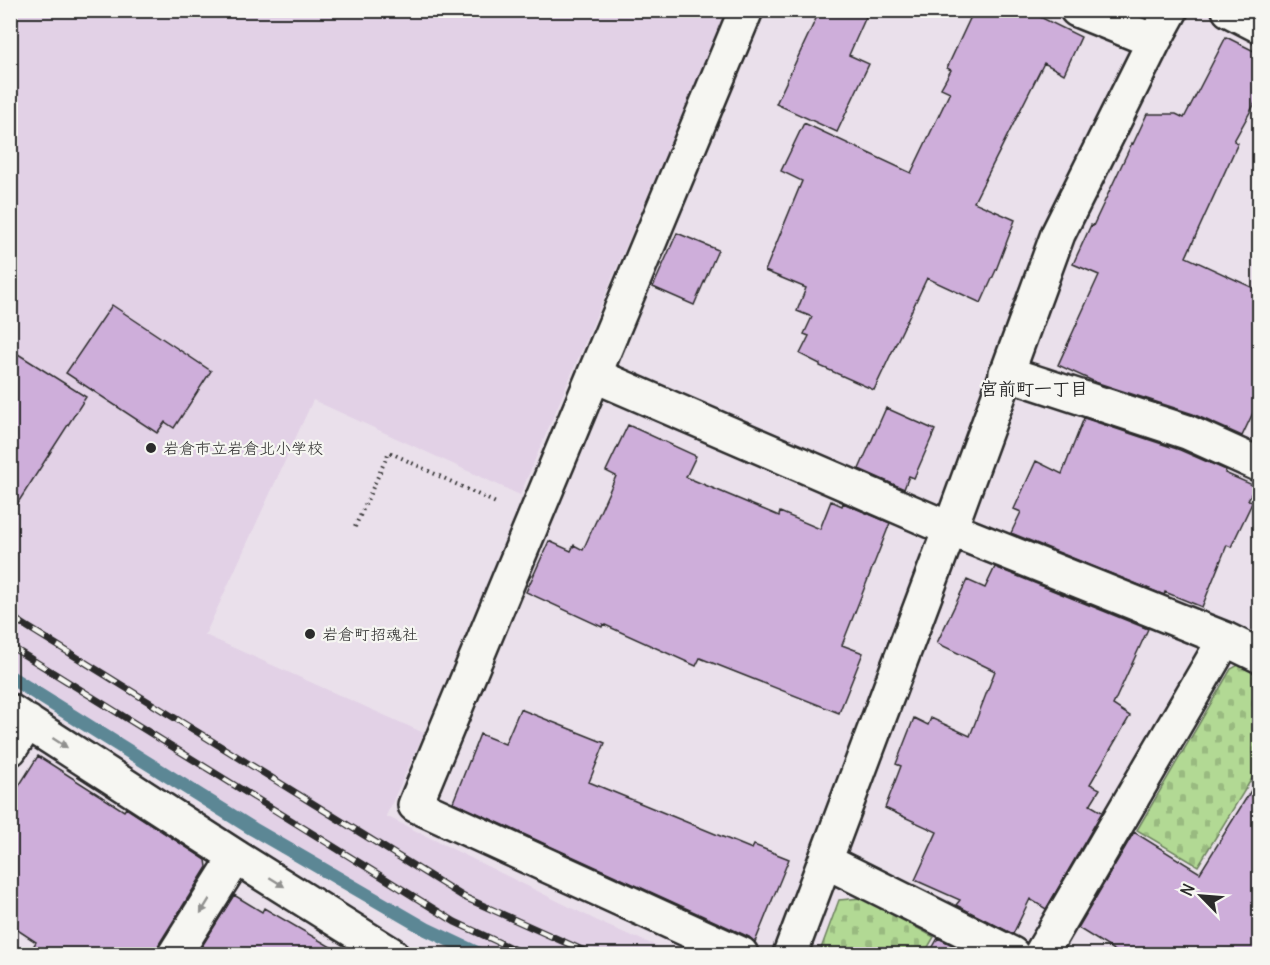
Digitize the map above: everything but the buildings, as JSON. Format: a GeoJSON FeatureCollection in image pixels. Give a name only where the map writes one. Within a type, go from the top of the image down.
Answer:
{"type":"FeatureCollection","features":[{"type":"Feature","properties":{"kind":"street"},"geometry":{"type":"LineString","coordinates":[[741,954],[415,805],[746,10]]}},
{"type":"Feature","properties":{"kind":"street"},"geometry":{"type":"LineString","coordinates":[[1077,10],[1154,41]]}},
{"type":"Feature","properties":{"kind":"street"},"geometry":{"type":"LineString","coordinates":[[790,954],[1058,234],[1154,41],[1172,10]]}},
{"type":"Feature","properties":{"kind":"street"},"geometry":{"type":"LineString","coordinates":[[1229,10],[1260,26]]}},
{"type":"Feature","properties":{"kind":"street"},"geometry":{"type":"LineString","coordinates":[[1006,374],[1186,432],[1260,465]]}},
{"type":"Feature","properties":{"kind":"street"},"geometry":{"type":"LineString","coordinates":[[594,375],[950,529],[1225,639],[1260,656]]}},
{"type":"Feature","properties":{"kind":"street"},"geometry":{"type":"LineString","coordinates":[[1041,954],[1225,639]]}},
{"type":"Feature","properties":{"kind":"street"},"geometry":{"type":"LineString","coordinates":[[16,727],[236,857],[391,954]]}},
{"type":"Feature","properties":{"kind":"street"},"geometry":{"type":"LineString","coordinates":[[175,954],[236,857]]}},
{"type":"Feature","properties":{"kind":"street"},"geometry":{"type":"LineString","coordinates":[[825,861],[1012,954]]}},
{"type":"Feature","properties":{"kind":"path"},"geometry":{"type":"LineString","coordinates":[[354,527],[389,452],[534,521]]}},
{"type":"Feature","properties":{"kind":"shaded area","name":"岩倉市立岩倉北小学校"},"geometry":{"type":"Polygon","coordinates":[[[10,11],[726,11],[520,495],[313,400],[205,635],[424,733],[386,816],[608,926],[676,954],[491,954],[429,924],[255,823],[11,670],[10,11]]]}},
{"type":"Feature","properties":{"kind":"green space"},"geometry":{"type":"Polygon","coordinates":[[[1242,663],[1259,666],[1259,767],[1198,866],[1137,830],[1231,669],[1242,663]]]}},
{"type":"Feature","properties":{"kind":"green space"},"geometry":{"type":"Polygon","coordinates":[[[862,898],[934,937],[924,954],[819,954],[839,900],[862,898]]]}},
{"type":"Feature","properties":{"kind":"waterway"},"geometry":{"type":"LineString","coordinates":[[10,677],[253,829],[426,929],[479,954]]}},
{"type":"Feature","properties":{"kind":"railway"},"geometry":{"type":"LineString","coordinates":[[10,616],[464,897],[591,954]]}},
{"type":"Feature","properties":{"kind":"railway"},"geometry":{"type":"LineString","coordinates":[[10,646],[455,922],[524,954]]}},
{"type":"Feature","properties":{"kind":"place","name":"岩倉市立岩倉北小学校"},"geometry":{"type":"Point","coordinates":[151,448]}},
{"type":"Feature","properties":{"kind":"place","name":"岩倉町招魂社"},"geometry":{"type":"Point","coordinates":[310,634]}},
{"type":"Feature","properties":{"kind":"district","name":"宮前町一丁目"},"geometry":{"type":"Point","coordinates":[1034,388]}}]}
